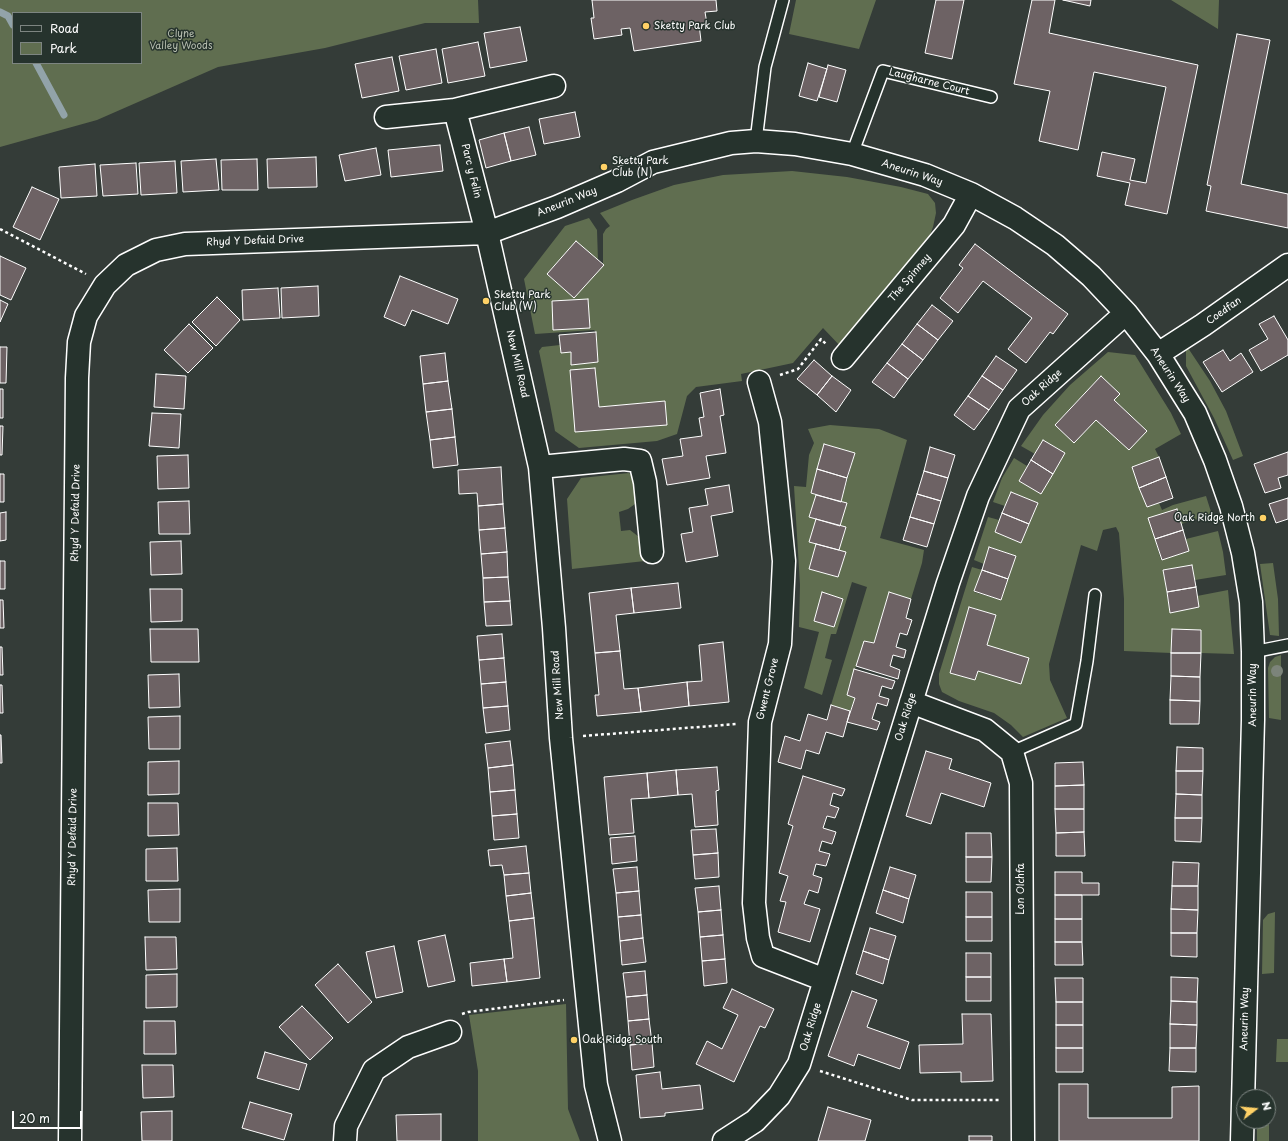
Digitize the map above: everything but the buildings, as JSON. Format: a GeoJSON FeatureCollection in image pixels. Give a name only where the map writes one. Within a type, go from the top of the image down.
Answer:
{"type":"FeatureCollection","features":[{"type":"Feature","properties":{"kind":"street"},"geometry":{"type":"LineString","coordinates":[[386,116],[455,110],[554,86]]}},
{"type":"Feature","properties":{"kind":"street","name":"Parc y Felin"},"geometry":{"type":"LineString","coordinates":[[455,110],[487,232]]}},
{"type":"Feature","properties":{"kind":"street","name":"Aneurin Way"},"geometry":{"type":"LineString","coordinates":[[487,232],[557,207],[617,181],[653,162],[731,143],[756,141],[795,144],[852,154],[925,174],[971,194],[1015,218],[1055,245],[1091,276],[1126,312],[1158,354],[1194,413],[1215,460],[1228,499],[1243,553],[1251,602],[1253,720],[1242,1141]]}},
{"type":"Feature","properties":{"kind":"street","name":"The Spinney"},"geometry":{"type":"LineString","coordinates":[[844,358],[954,225],[971,194]]}},
{"type":"Feature","properties":{"kind":"street","name":"Rhyd Y Defaid Drive"},"geometry":{"type":"LineString","coordinates":[[70,1141],[77,378],[79,342],[86,316],[106,285],[126,265],[156,250],[185,244],[487,232]]}},
{"type":"Feature","properties":{"kind":"street","name":"New Mill Road"},"geometry":{"type":"LineString","coordinates":[[487,232],[540,467],[554,628],[561,738],[586,997],[596,1085],[610,1141]]}},
{"type":"Feature","properties":{"kind":"street","name":"Coedfan"},"geometry":{"type":"LineString","coordinates":[[1158,354],[1203,325],[1288,265]]}},
{"type":"Feature","properties":{"kind":"street","name":"Oak Ridge"},"geometry":{"type":"LineString","coordinates":[[724,1141],[755,1120],[779,1096],[799,1064],[948,583],[978,496],[1019,409],[1126,312]]}},
{"type":"Feature","properties":{"kind":"street","name":"Gwent Grove"},"geometry":{"type":"LineString","coordinates":[[759,382],[770,422],[784,561],[780,644],[760,722],[754,903],[758,938],[763,956],[825,980]]}},
{"type":"Feature","properties":{"kind":"street"},"geometry":{"type":"LineString","coordinates":[[540,467],[624,459],[640,461],[645,482],[652,552]]}},
{"type":"Feature","properties":{"kind":"street"},"geometry":{"type":"LineString","coordinates":[[911,702],[985,730],[1012,752]]}},
{"type":"Feature","properties":{"kind":"street","name":"Lon Olchfa"},"geometry":{"type":"LineString","coordinates":[[1012,752],[1021,783],[1023,1141]]}},
{"type":"Feature","properties":{"kind":"street"},"geometry":{"type":"LineString","coordinates":[[345,1141],[346,1126],[374,1070],[408,1047],[450,1032]]}},
{"type":"Feature","properties":{"kind":"lane"},"geometry":{"type":"LineString","coordinates":[[756,141],[765,67],[783,0]]}},
{"type":"Feature","properties":{"kind":"lane","name":"Laugharne Court"},"geometry":{"type":"LineString","coordinates":[[852,154],[883,71],[991,97]]}},
{"type":"Feature","properties":{"kind":"lane"},"geometry":{"type":"LineString","coordinates":[[1012,752],[1076,724],[1087,661],[1095,595]]}},
{"type":"Feature","properties":{"kind":"lane"},"geometry":{"type":"LineString","coordinates":[[1253,652],[1288,646]]}},
{"type":"Feature","properties":{"kind":"path"},"geometry":{"type":"LineString","coordinates":[[0,228],[106,285]]}},
{"type":"Feature","properties":{"kind":"path"},"geometry":{"type":"LineString","coordinates":[[759,382],[798,369],[821,339],[844,358]]}},
{"type":"Feature","properties":{"kind":"path"},"geometry":{"type":"LineString","coordinates":[[561,738],[760,722]]}},
{"type":"Feature","properties":{"kind":"path"},"geometry":{"type":"LineString","coordinates":[[468,1012],[586,997]]}},
{"type":"Feature","properties":{"kind":"path"},"geometry":{"type":"LineString","coordinates":[[799,1064],[912,1100],[1023,1100]]}},
{"type":"Feature","properties":{"kind":"green space","name":"Clyne Valley Woods"},"geometry":{"type":"Polygon","coordinates":[[[0,0],[478,0],[479,23],[425,23],[325,48],[218,67],[97,120],[0,147],[0,0]]]}},
{"type":"Feature","properties":{"kind":"green space"},"geometry":{"type":"Polygon","coordinates":[[[796,0],[876,0],[859,49],[789,34],[796,0]]]}},
{"type":"Feature","properties":{"kind":"green space"},"geometry":{"type":"Polygon","coordinates":[[[1171,0],[1219,0],[1218,29],[1171,0]]]}},
{"type":"Feature","properties":{"kind":"green space"},"geometry":{"type":"Polygon","coordinates":[[[792,171],[847,177],[901,187],[928,194],[935,203],[936,213],[928,240],[843,349],[823,328],[793,363],[741,374],[742,381],[696,387],[687,396],[677,434],[657,441],[579,448],[555,431],[539,351],[542,347],[560,345],[561,352],[571,352],[572,365],[598,362],[596,332],[594,330],[535,334],[524,279],[565,226],[589,218],[597,230],[598,261],[576,241],[547,274],[574,298],[603,265],[603,234],[610,226],[600,213],[674,185],[723,175],[792,171]],[[588,299],[552,301],[554,330],[590,328],[588,299]],[[595,369],[570,370],[576,432],[667,424],[665,402],[599,407],[595,369]]]}},
{"type":"Feature","properties":{"kind":"green space"},"geometry":{"type":"Polygon","coordinates":[[[1188,348],[1210,381],[1226,411],[1243,456],[1233,460],[1214,418],[1186,366],[1186,350],[1188,348]]]}},
{"type":"Feature","properties":{"kind":"green space"},"geometry":{"type":"Polygon","coordinates":[[[1108,352],[1135,355],[1171,413],[1181,434],[1155,449],[1159,457],[1139,488],[1147,507],[1159,503],[1162,510],[1173,505],[1206,496],[1212,515],[1181,524],[1149,518],[1161,560],[1189,551],[1186,539],[1218,531],[1226,575],[1195,580],[1192,565],[1163,570],[1170,613],[1199,607],[1197,596],[1228,590],[1234,654],[1201,653],[1201,630],[1172,629],[1171,653],[1124,651],[1124,599],[1119,533],[1116,527],[1103,530],[1097,551],[1081,545],[1049,664],[1050,680],[1067,718],[1023,737],[1011,725],[994,713],[959,701],[942,692],[939,684],[939,674],[972,567],[982,570],[974,592],[1001,600],[1016,556],[990,547],[984,564],[974,560],[988,517],[999,520],[995,532],[1021,543],[1038,503],[1011,492],[1005,506],[993,502],[1002,478],[1014,458],[1027,466],[1019,481],[1041,494],[1065,453],[1043,440],[1035,454],[1021,446],[1043,415],[1070,385],[1108,352]],[[1101,376],[1055,425],[1074,443],[1096,420],[1129,450],[1147,431],[1114,400],[1120,394],[1101,376]],[[970,607],[950,673],[975,680],[996,615],[970,607]]]}},
{"type":"Feature","properties":{"kind":"green space"},"geometry":{"type":"Polygon","coordinates":[[[830,425],[879,429],[907,440],[880,538],[924,550],[922,563],[911,599],[889,592],[874,643],[864,641],[847,695],[855,698],[850,711],[831,705],[867,587],[852,582],[836,634],[831,634],[825,658],[832,660],[822,695],[804,688],[819,632],[799,627],[800,585],[794,486],[806,487],[809,455],[814,443],[808,429],[830,425]],[[824,444],[811,493],[816,495],[809,517],[816,519],[809,542],[816,544],[809,569],[838,577],[846,553],[839,550],[846,528],[840,526],[846,504],[841,502],[855,453],[824,444]],[[822,593],[814,621],[834,627],[843,599],[822,593]]]}},
{"type":"Feature","properties":{"kind":"green space"},"geometry":{"type":"Polygon","coordinates":[[[629,473],[634,476],[638,497],[635,504],[628,509],[619,512],[621,531],[630,530],[639,537],[645,561],[572,569],[567,499],[581,478],[629,473]]]}},
{"type":"Feature","properties":{"kind":"green space"},"geometry":{"type":"Polygon","coordinates":[[[1273,563],[1278,599],[1279,636],[1270,635],[1260,564],[1273,563]]]}},
{"type":"Feature","properties":{"kind":"green space"},"geometry":{"type":"Polygon","coordinates":[[[1281,655],[1281,720],[1269,718],[1268,668],[1270,662],[1275,657],[1281,655]]]}},
{"type":"Feature","properties":{"kind":"green space"},"geometry":{"type":"Polygon","coordinates":[[[1275,912],[1274,973],[1262,974],[1263,920],[1268,914],[1275,912]]]}},
{"type":"Feature","properties":{"kind":"green space"},"geometry":{"type":"Polygon","coordinates":[[[566,1004],[568,1109],[580,1141],[478,1141],[478,1071],[469,1015],[566,1004]]]}},
{"type":"Feature","properties":{"kind":"green space"},"geometry":{"type":"Polygon","coordinates":[[[1277,1039],[1288,1039],[1288,1062],[1276,1062],[1277,1039]]]}},
{"type":"Feature","properties":{"kind":"green space"},"geometry":{"type":"Polygon","coordinates":[[[1257,1129],[1269,1129],[1269,1141],[1257,1141],[1257,1129]]]}},
{"type":"Feature","properties":{"kind":"waterway"},"geometry":{"type":"LineString","coordinates":[[0,12],[8,16],[12,23]]}},
{"type":"Feature","properties":{"kind":"waterway"},"geometry":{"type":"LineString","coordinates":[[37,64],[64,115]]}},
{"type":"Feature","properties":{"kind":"place","name":"Sketty Park Club"},"geometry":{"type":"Point","coordinates":[646,26]}},
{"type":"Feature","properties":{"kind":"place","name":"Sketty Park Club (N)"},"geometry":{"type":"Point","coordinates":[604,167]}},
{"type":"Feature","properties":{"kind":"place","name":"Sketty Park Club (W)"},"geometry":{"type":"Point","coordinates":[486,301]}},
{"type":"Feature","properties":{"kind":"place","name":"Oak Ridge North"},"geometry":{"type":"Point","coordinates":[1263,518]}},
{"type":"Feature","properties":{"kind":"place","name":"Oak Ridge South"},"geometry":{"type":"Point","coordinates":[574,1040]}}]}
